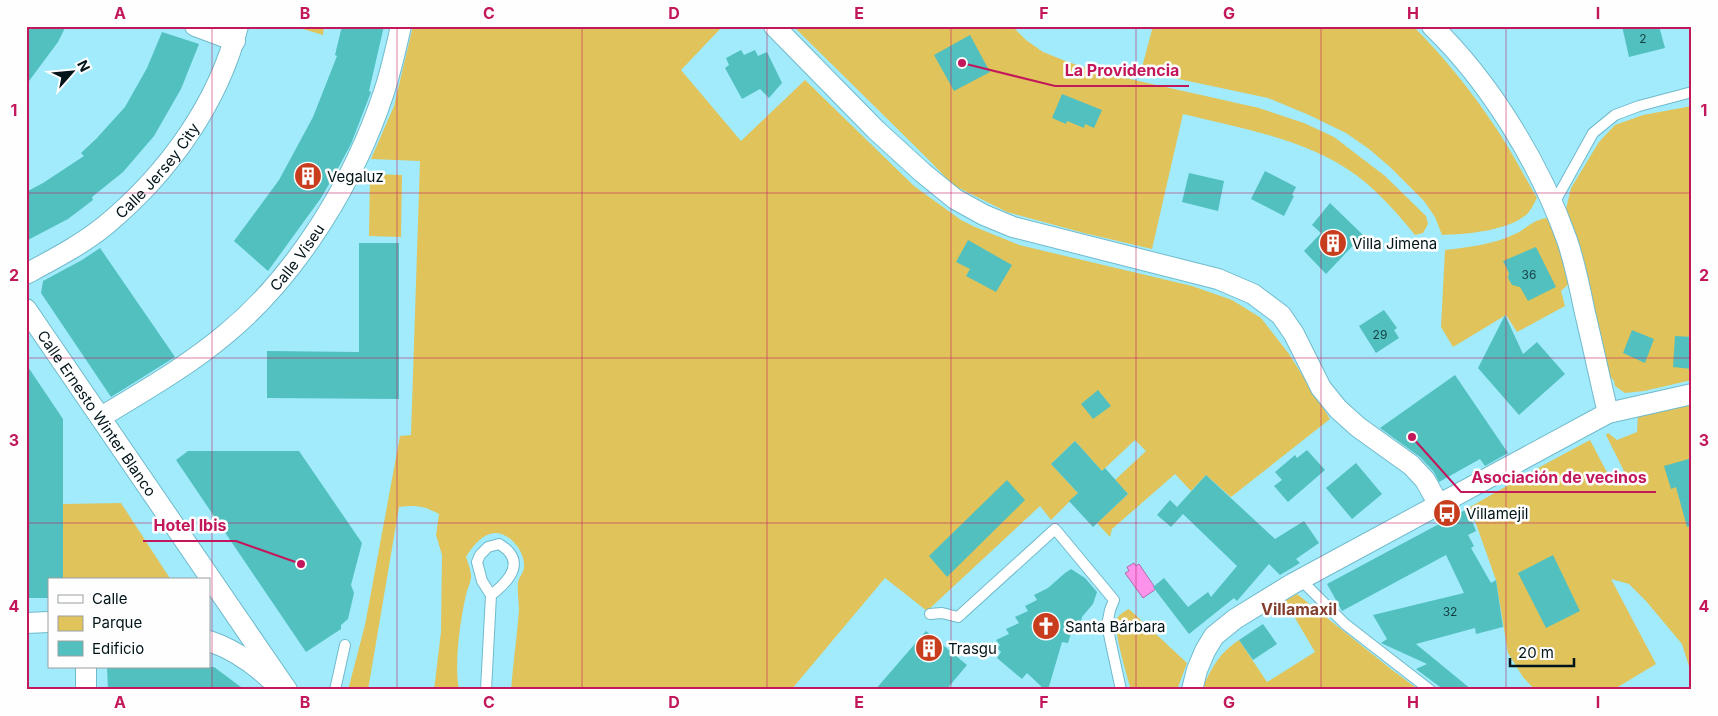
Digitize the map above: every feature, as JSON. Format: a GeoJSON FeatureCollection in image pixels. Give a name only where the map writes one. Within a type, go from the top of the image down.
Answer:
{"type":"FeatureCollection","features":[{"type":"Feature","properties":{"kind":"street"},"geometry":{"type":"LineString","coordinates":[[196,26],[237,34]]}},
{"type":"Feature","properties":{"kind":"street","name":"Calle Viseu"},"geometry":{"type":"LineString","coordinates":[[100,416],[175,372],[227,333],[270,292],[295,260],[337,199],[364,147],[385,91],[401,26]]}},
{"type":"Feature","properties":{"kind":"street"},"geometry":{"type":"LineString","coordinates":[[774,26],[882,136],[923,173],[955,198],[984,215],[1013,227],[1218,279],[1253,294],[1281,315],[1294,334],[1321,388],[1338,409],[1358,427],[1411,465],[1425,480],[1439,505]]}},
{"type":"Feature","properties":{"kind":"street"},"geometry":{"type":"LineString","coordinates":[[1432,26],[1448,42],[1486,89],[1512,128],[1553,205],[1567,241],[1580,290],[1608,413]]}},
{"type":"Feature","properties":{"kind":"street","name":"Calle Jersey City"},"geometry":{"type":"LineString","coordinates":[[26,274],[66,252],[106,224],[144,190],[178,151],[201,114],[218,82],[237,34]]}},
{"type":"Feature","properties":{"kind":"street","name":"Calle Ernesto Winter Blanco"},"geometry":{"type":"LineString","coordinates":[[26,309],[287,690]]}},
{"type":"Feature","properties":{"kind":"street"},"geometry":{"type":"LineString","coordinates":[[1192,690],[1197,670],[1214,636],[1235,619],[1300,579],[1608,413],[1692,394]]}},
{"type":"Feature","properties":{"kind":"street"},"geometry":{"type":"LineString","coordinates":[[193,578],[196,557]]}},
{"type":"Feature","properties":{"kind":"street"},"geometry":{"type":"LineString","coordinates":[[26,623],[48,622]]}},
{"type":"Feature","properties":{"kind":"street"},"geometry":{"type":"LineString","coordinates":[[210,641],[225,646],[253,663],[283,690]]}},
{"type":"Feature","properties":{"kind":"street"},"geometry":{"type":"LineString","coordinates":[[86,668],[86,690]]}},
{"type":"Feature","properties":{"kind":"lane"},"geometry":{"type":"LineString","coordinates":[[1553,205],[1593,133],[1615,115],[1639,106],[1692,92]]}},
{"type":"Feature","properties":{"kind":"lane"},"geometry":{"type":"LineString","coordinates":[[930,614],[942,613],[958,618],[1055,529],[1114,600],[1107,625],[1122,690]]}},
{"type":"Feature","properties":{"kind":"lane"},"geometry":{"type":"LineString","coordinates":[[486,690],[491,595],[482,581],[478,562],[480,555],[488,547],[499,544],[509,552],[513,562],[512,573],[502,587],[491,595]]}},
{"type":"Feature","properties":{"kind":"lane"},"geometry":{"type":"LineString","coordinates":[[1300,579],[1345,624],[1430,690]]}},
{"type":"Feature","properties":{"kind":"lane"},"geometry":{"type":"LineString","coordinates":[[335,690],[345,645]]}},
{"type":"Feature","properties":{"kind":"green space"},"geometry":{"type":"Polygon","coordinates":[[[293,26],[324,26],[323,35],[293,26]]]}},
{"type":"Feature","properties":{"kind":"green space"},"geometry":{"type":"Polygon","coordinates":[[[413,26],[723,26],[681,70],[741,141],[805,80],[914,186],[961,220],[1019,245],[1192,286],[1232,300],[1261,318],[1289,354],[1330,419],[1231,497],[1206,475],[1191,491],[1175,474],[1112,529],[1110,537],[1097,523],[1128,494],[1115,480],[1146,451],[1135,440],[1102,471],[1075,441],[1051,464],[1078,493],[1051,520],[1040,506],[927,611],[885,578],[791,690],[511,690],[519,610],[518,583],[524,563],[522,554],[514,542],[502,534],[492,533],[475,545],[466,557],[471,576],[458,642],[457,668],[459,690],[434,690],[441,632],[442,555],[436,535],[439,514],[420,507],[399,507],[368,690],[348,690],[365,625],[400,436],[411,435],[420,161],[371,159],[394,106],[413,26]]]}},
{"type":"Feature","properties":{"kind":"green space"},"geometry":{"type":"Polygon","coordinates":[[[793,26],[1012,26],[1026,40],[1043,52],[1068,62],[1103,73],[1259,108],[1304,123],[1334,137],[1385,176],[1426,216],[1428,224],[1423,233],[1415,235],[1372,188],[1337,162],[1316,152],[1273,136],[1183,114],[1152,249],[1007,212],[953,185],[793,26]]]}},
{"type":"Feature","properties":{"kind":"green space"},"geometry":{"type":"Polygon","coordinates":[[[1153,26],[1413,26],[1447,63],[1479,103],[1503,139],[1537,198],[1526,215],[1508,225],[1475,232],[1442,235],[1435,217],[1424,201],[1390,167],[1346,133],[1268,98],[1141,71],[1153,26]]]}},
{"type":"Feature","properties":{"kind":"green space"},"geometry":{"type":"Polygon","coordinates":[[[1692,106],[1692,380],[1644,391],[1625,393],[1615,386],[1614,381],[1607,373],[1566,209],[1571,188],[1599,142],[1615,125],[1643,115],[1692,106]]]}},
{"type":"Feature","properties":{"kind":"green space"},"geometry":{"type":"Polygon","coordinates":[[[370,174],[402,175],[401,237],[369,236],[370,174]]]}},
{"type":"Feature","properties":{"kind":"green space"},"geometry":{"type":"Polygon","coordinates":[[[1546,218],[1555,226],[1571,282],[1561,291],[1565,306],[1517,332],[1506,315],[1453,347],[1441,327],[1445,250],[1498,241],[1515,234],[1536,221],[1546,218]]]}},
{"type":"Feature","properties":{"kind":"green space"},"geometry":{"type":"Polygon","coordinates":[[[1692,405],[1692,676],[1682,644],[1629,584],[1611,579],[1656,664],[1613,690],[1535,690],[1523,677],[1508,653],[1496,580],[1470,507],[1590,440],[1611,480],[1624,471],[1606,435],[1608,433],[1617,440],[1637,432],[1638,415],[1692,405]]]}},
{"type":"Feature","properties":{"kind":"green space"},"geometry":{"type":"Polygon","coordinates":[[[121,503],[170,578],[63,578],[63,504],[121,503]]]}},
{"type":"Feature","properties":{"kind":"green space"},"geometry":{"type":"Polygon","coordinates":[[[1297,594],[1419,690],[1201,690],[1220,656],[1239,640],[1267,682],[1315,652],[1285,601],[1297,594]]]}},
{"type":"Feature","properties":{"kind":"green space"},"geometry":{"type":"Polygon","coordinates":[[[1129,609],[1187,663],[1177,690],[1131,690],[1116,625],[1119,616],[1129,609]]]}},
{"type":"Feature","properties":{"kind":"shaded area"},"geometry":{"type":"Polygon","coordinates":[[[1134,563],[1136,566],[1139,564],[1156,589],[1143,598],[1125,573],[1129,571],[1127,567],[1134,563]]]}},
{"type":"Feature","properties":{"kind":"building"},"geometry":{"type":"Polygon","coordinates":[[[26,26],[66,26],[58,42],[26,85],[26,26]]]}},
{"type":"Feature","properties":{"kind":"building","name":"Vegaluz"},"geometry":{"type":"Polygon","coordinates":[[[342,26],[384,26],[369,91],[371,92],[351,144],[336,172],[321,198],[268,271],[234,241],[279,180],[313,117],[337,56],[335,55],[342,26]]]}},
{"type":"Feature","properties":{"kind":"building"},"geometry":{"type":"Polygon","coordinates":[[[1622,26],[1659,26],[1665,48],[1629,57],[1622,26]]]}},
{"type":"Feature","properties":{"kind":"building"},"geometry":{"type":"Polygon","coordinates":[[[162,32],[199,44],[181,89],[154,136],[123,172],[92,197],[93,200],[68,219],[26,241],[26,192],[84,156],[81,153],[125,107],[147,68],[162,32]]]}},
{"type":"Feature","properties":{"kind":"building"},"geometry":{"type":"Polygon","coordinates":[[[970,35],[990,72],[954,91],[934,55],[970,35]]]}},
{"type":"Feature","properties":{"kind":"building"},"geometry":{"type":"Polygon","coordinates":[[[741,50],[744,55],[755,50],[758,56],[767,52],[782,83],[769,98],[760,89],[742,99],[725,68],[729,65],[726,58],[741,50]]]}},
{"type":"Feature","properties":{"kind":"building"},"geometry":{"type":"Polygon","coordinates":[[[1062,94],[1102,110],[1094,128],[1085,124],[1084,128],[1067,121],[1066,124],[1052,118],[1062,94]]]}},
{"type":"Feature","properties":{"kind":"building"},"geometry":{"type":"Polygon","coordinates":[[[1265,171],[1296,187],[1292,195],[1294,196],[1284,216],[1251,199],[1265,171]]]}},
{"type":"Feature","properties":{"kind":"building"},"geometry":{"type":"Polygon","coordinates":[[[1189,173],[1224,181],[1218,211],[1182,202],[1189,173]]]}},
{"type":"Feature","properties":{"kind":"building","name":"Villa Jimena"},"geometry":{"type":"Polygon","coordinates":[[[1330,203],[1363,235],[1326,274],[1304,251],[1321,233],[1312,225],[1330,203]]]}},
{"type":"Feature","properties":{"kind":"building"},"geometry":{"type":"Polygon","coordinates":[[[968,240],[1012,265],[996,292],[966,276],[970,269],[956,262],[968,240]]]}},
{"type":"Feature","properties":{"kind":"building"},"geometry":{"type":"Polygon","coordinates":[[[359,243],[399,243],[399,399],[267,398],[267,351],[359,352],[359,243]]]}},
{"type":"Feature","properties":{"kind":"building"},"geometry":{"type":"Polygon","coordinates":[[[1536,247],[1556,287],[1528,301],[1520,287],[1512,285],[1503,261],[1536,247]]]}},
{"type":"Feature","properties":{"kind":"building"},"geometry":{"type":"Polygon","coordinates":[[[100,248],[175,357],[111,397],[41,293],[43,281],[100,248]]]}},
{"type":"Feature","properties":{"kind":"building"},"geometry":{"type":"Polygon","coordinates":[[[1384,310],[1397,328],[1394,330],[1399,338],[1376,353],[1359,326],[1384,310]]]}},
{"type":"Feature","properties":{"kind":"building"},"geometry":{"type":"Polygon","coordinates":[[[1505,315],[1523,354],[1537,342],[1565,374],[1519,415],[1478,368],[1505,315]]]}},
{"type":"Feature","properties":{"kind":"building"},"geometry":{"type":"Polygon","coordinates":[[[1632,330],[1654,339],[1645,363],[1623,353],[1632,330]]]}},
{"type":"Feature","properties":{"kind":"building"},"geometry":{"type":"Polygon","coordinates":[[[1675,336],[1692,337],[1692,369],[1673,367],[1675,336]]]}},
{"type":"Feature","properties":{"kind":"building"},"geometry":{"type":"Polygon","coordinates":[[[26,364],[63,419],[63,578],[48,578],[48,598],[26,598],[26,364]]]}},
{"type":"Feature","properties":{"kind":"building"},"geometry":{"type":"Polygon","coordinates":[[[1455,375],[1508,453],[1485,466],[1480,459],[1439,482],[1434,472],[1420,457],[1380,428],[1455,375]]]}},
{"type":"Feature","properties":{"kind":"building"},"geometry":{"type":"Polygon","coordinates":[[[1098,390],[1111,406],[1093,419],[1081,404],[1098,390]]]}},
{"type":"Feature","properties":{"kind":"building"},"geometry":{"type":"Polygon","coordinates":[[[1075,441],[1102,471],[1105,468],[1128,494],[1093,527],[1069,501],[1078,493],[1051,464],[1075,441]]]}},
{"type":"Feature","properties":{"kind":"building"},"geometry":{"type":"Polygon","coordinates":[[[1307,450],[1325,470],[1288,502],[1274,486],[1282,480],[1275,472],[1295,455],[1297,458],[1307,450]]]}},
{"type":"Feature","properties":{"kind":"building"},"geometry":{"type":"Polygon","coordinates":[[[188,451],[299,451],[362,543],[351,585],[354,593],[348,619],[341,625],[341,629],[306,652],[176,460],[188,451]]]}},
{"type":"Feature","properties":{"kind":"building"},"geometry":{"type":"Polygon","coordinates":[[[1692,458],[1692,526],[1687,527],[1676,487],[1671,489],[1664,466],[1692,458]]]}},
{"type":"Feature","properties":{"kind":"building"},"geometry":{"type":"Polygon","coordinates":[[[1356,463],[1382,494],[1352,519],[1326,488],[1356,463]]]}},
{"type":"Feature","properties":{"kind":"building"},"geometry":{"type":"Polygon","coordinates":[[[1206,475],[1275,539],[1304,521],[1319,543],[1296,559],[1300,563],[1280,575],[1269,564],[1237,601],[1234,598],[1189,634],[1153,587],[1164,578],[1188,607],[1208,592],[1211,597],[1237,566],[1183,514],[1171,527],[1157,515],[1170,500],[1177,507],[1206,475]]]}},
{"type":"Feature","properties":{"kind":"building"},"geometry":{"type":"Polygon","coordinates":[[[1007,480],[1025,500],[947,577],[929,556],[1007,480]]]}},
{"type":"Feature","properties":{"kind":"building"},"geometry":{"type":"Polygon","coordinates":[[[1467,509],[1476,531],[1468,535],[1474,546],[1471,548],[1491,583],[1496,580],[1503,627],[1476,634],[1475,628],[1416,644],[1472,690],[1444,690],[1416,669],[1427,664],[1381,643],[1387,639],[1373,615],[1464,593],[1446,555],[1342,611],[1327,584],[1467,509]]]}},
{"type":"Feature","properties":{"kind":"building"},"geometry":{"type":"Polygon","coordinates":[[[1553,555],[1580,611],[1546,628],[1518,573],[1553,555]]]}},
{"type":"Feature","properties":{"kind":"building","name":"Santa Bárbara"},"geometry":{"type":"Polygon","coordinates":[[[1071,569],[1085,578],[1097,592],[1093,604],[1082,617],[1078,632],[1072,630],[1068,643],[1062,642],[1048,690],[1045,690],[1027,673],[1022,679],[997,658],[1001,652],[997,648],[1000,645],[996,640],[1009,634],[1006,629],[1019,623],[1015,617],[1028,611],[1025,606],[1037,600],[1034,595],[1048,588],[1071,569]]]}},
{"type":"Feature","properties":{"kind":"building"},"geometry":{"type":"Polygon","coordinates":[[[1263,624],[1277,644],[1253,660],[1239,640],[1263,624]]]}},
{"type":"Feature","properties":{"kind":"building","name":"Trasgu"},"geometry":{"type":"Polygon","coordinates":[[[926,631],[967,665],[946,690],[875,690],[926,631]]]}},
{"type":"Feature","properties":{"kind":"building"},"geometry":{"type":"Polygon","coordinates":[[[214,667],[245,690],[108,690],[107,668],[214,667]]]}},
{"type":"Feature","properties":{"kind":"place","name":"La Providencia"},"geometry":{"type":"Point","coordinates":[962,63]}},
{"type":"Feature","properties":{"kind":"place","name":"Vegaluz"},"geometry":{"type":"Point","coordinates":[308,176]}},
{"type":"Feature","properties":{"kind":"place","name":"Villa Jimena"},"geometry":{"type":"Point","coordinates":[1333,243]}},
{"type":"Feature","properties":{"kind":"place","name":"Asociación de vecinos"},"geometry":{"type":"Point","coordinates":[1412,437]}},
{"type":"Feature","properties":{"kind":"place","name":"Villamejil"},"geometry":{"type":"Point","coordinates":[1447,513]}},
{"type":"Feature","properties":{"kind":"place","name":"Hotel Ibis"},"geometry":{"type":"Point","coordinates":[301,564]}},
{"type":"Feature","properties":{"kind":"place","name":"Santa Bárbara"},"geometry":{"type":"Point","coordinates":[1046,626]}},
{"type":"Feature","properties":{"kind":"place","name":"Trasgu"},"geometry":{"type":"Point","coordinates":[929,648]}},
{"type":"Feature","properties":{"kind":"district","name":"Villamaxil"},"geometry":{"type":"Point","coordinates":[1299,609]}}]}
